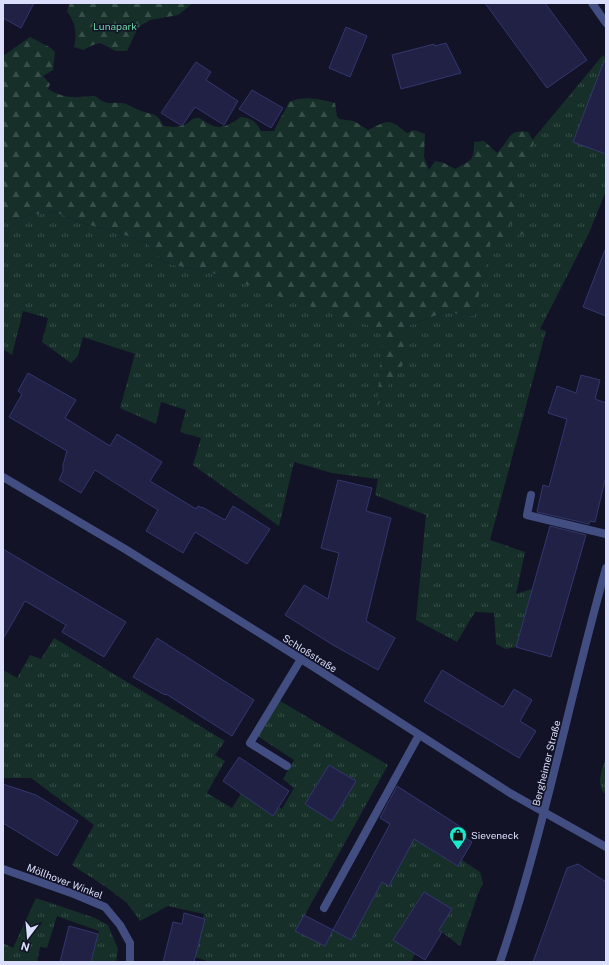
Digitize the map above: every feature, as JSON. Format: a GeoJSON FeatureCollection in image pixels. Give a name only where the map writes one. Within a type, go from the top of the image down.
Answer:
{"type":"FeatureCollection","features":[{"type":"Feature","properties":{"kind":"street"},"geometry":{"type":"LineString","coordinates":[[592,3],[606,23]]}},
{"type":"Feature","properties":{"kind":"street","name":"Schloßstraße"},"geometry":{"type":"LineString","coordinates":[[3,477],[125,549],[301,659],[510,793],[606,847]]}},
{"type":"Feature","properties":{"kind":"street"},"geometry":{"type":"LineString","coordinates":[[531,495],[527,515],[606,534]]}},
{"type":"Feature","properties":{"kind":"street","name":"Bergheimer Straße"},"geometry":{"type":"LineString","coordinates":[[500,962],[515,919],[544,813],[605,577],[606,568]]}},
{"type":"Feature","properties":{"kind":"street"},"geometry":{"type":"LineString","coordinates":[[287,766],[250,743],[301,659]]}},
{"type":"Feature","properties":{"kind":"street"},"geometry":{"type":"LineString","coordinates":[[324,908],[419,735]]}},
{"type":"Feature","properties":{"kind":"street","name":"Möllhover Winkel"},"geometry":{"type":"LineString","coordinates":[[3,869],[74,894],[105,908],[120,925],[130,944],[130,962]]}},
{"type":"Feature","properties":{"kind":"green space","name":"Lunapark"},"geometry":{"type":"Polygon","coordinates":[[[70,3],[193,3],[178,15],[150,20],[140,26],[127,51],[116,51],[100,43],[83,50],[74,47],[75,28],[67,11],[70,3]]]}},
{"type":"Feature","properties":{"kind":"green space"},"geometry":{"type":"Polygon","coordinates":[[[30,37],[51,48],[55,52],[53,70],[43,76],[50,84],[48,89],[66,96],[95,96],[106,102],[126,104],[143,112],[156,115],[164,126],[182,126],[194,118],[198,118],[219,127],[232,123],[241,117],[248,118],[253,121],[261,131],[274,131],[289,102],[307,98],[318,99],[335,103],[337,116],[339,119],[354,121],[368,130],[388,122],[396,125],[407,133],[414,130],[425,134],[424,157],[429,170],[435,161],[444,163],[455,169],[468,162],[472,157],[474,142],[484,141],[497,153],[513,134],[521,131],[528,132],[534,142],[528,154],[529,165],[519,171],[508,174],[520,199],[516,201],[517,216],[508,227],[530,232],[491,242],[474,316],[445,312],[404,327],[405,352],[403,364],[391,380],[385,397],[377,405],[383,330],[275,295],[220,275],[165,263],[146,242],[76,221],[53,211],[3,221],[3,56],[30,37]]]}},
{"type":"Feature","properties":{"kind":"green space"},"geometry":{"type":"Polygon","coordinates":[[[603,55],[606,59],[606,191],[589,233],[540,329],[546,331],[490,540],[525,552],[516,594],[532,589],[516,647],[506,649],[496,644],[494,613],[475,612],[457,642],[416,620],[426,515],[375,495],[378,479],[332,473],[294,462],[279,526],[193,465],[201,438],[180,432],[186,410],[161,402],[156,424],[120,408],[135,354],[83,337],[78,356],[71,363],[42,342],[48,318],[23,311],[12,355],[3,349],[3,221],[53,211],[76,221],[146,242],[165,263],[220,275],[404,327],[445,312],[474,316],[486,261],[510,167],[603,55]]]}},
{"type":"Feature","properties":{"kind":"green space"},"geometry":{"type":"Polygon","coordinates":[[[54,638],[225,741],[215,755],[225,761],[207,793],[232,808],[245,787],[282,809],[294,788],[283,779],[294,760],[256,735],[277,699],[388,765],[296,931],[325,946],[333,930],[351,940],[385,877],[392,881],[402,862],[398,829],[457,866],[462,860],[480,872],[483,883],[460,946],[439,930],[451,909],[422,894],[393,940],[415,954],[411,962],[210,962],[195,957],[204,914],[168,906],[140,921],[127,903],[106,887],[72,865],[94,825],[31,778],[3,778],[3,670],[17,678],[30,655],[41,659],[54,638]]]}},
{"type":"Feature","properties":{"kind":"green space"},"geometry":{"type":"Polygon","coordinates":[[[606,757],[606,795],[601,787],[600,777],[606,757]]]}},
{"type":"Feature","properties":{"kind":"green space"},"geometry":{"type":"Polygon","coordinates":[[[36,898],[95,918],[108,925],[118,949],[116,962],[91,962],[99,931],[57,916],[47,948],[40,947],[37,962],[3,962],[3,943],[13,948],[36,898]]]}},
{"type":"Feature","properties":{"kind":"building"},"geometry":{"type":"Polygon","coordinates":[[[3,3],[34,3],[21,28],[3,18],[3,3]]]}},
{"type":"Feature","properties":{"kind":"building"},"geometry":{"type":"Polygon","coordinates":[[[485,3],[545,3],[587,60],[547,88],[485,3]]]}},
{"type":"Feature","properties":{"kind":"building"},"geometry":{"type":"Polygon","coordinates":[[[346,27],[367,36],[350,77],[329,68],[346,27]]]}},
{"type":"Feature","properties":{"kind":"building"},"geometry":{"type":"Polygon","coordinates":[[[446,43],[461,73],[401,89],[392,55],[434,44],[435,46],[446,43]]]}},
{"type":"Feature","properties":{"kind":"building"},"geometry":{"type":"Polygon","coordinates":[[[604,61],[606,61],[606,154],[573,142],[604,61]]]}},
{"type":"Feature","properties":{"kind":"building"},"geometry":{"type":"Polygon","coordinates":[[[196,62],[211,72],[206,80],[238,101],[224,125],[195,107],[182,126],[161,113],[196,62]]]}},
{"type":"Feature","properties":{"kind":"building"},"geometry":{"type":"Polygon","coordinates":[[[252,90],[283,108],[271,128],[239,109],[252,90]]]}},
{"type":"Feature","properties":{"kind":"building"},"geometry":{"type":"Polygon","coordinates":[[[605,250],[606,251],[606,316],[583,307],[605,250]]]}},
{"type":"Feature","properties":{"kind":"building"},"geometry":{"type":"Polygon","coordinates":[[[28,373],[76,400],[65,418],[110,446],[117,434],[162,462],[150,481],[196,509],[198,506],[202,507],[225,520],[233,506],[270,529],[247,564],[195,532],[183,553],[146,531],[158,510],[95,470],[81,493],[59,480],[63,471],[67,451],[9,417],[22,394],[18,391],[28,373]]]}},
{"type":"Feature","properties":{"kind":"building"},"geometry":{"type":"Polygon","coordinates":[[[581,375],[600,380],[595,399],[606,403],[606,476],[595,522],[590,521],[589,524],[537,512],[543,485],[549,487],[567,419],[548,413],[557,386],[576,393],[581,375]]]}},
{"type":"Feature","properties":{"kind":"building"},"geometry":{"type":"Polygon","coordinates":[[[338,480],[372,488],[366,511],[391,518],[366,621],[395,638],[378,670],[333,645],[285,615],[304,585],[328,599],[339,553],[321,548],[338,480]]]}},
{"type":"Feature","properties":{"kind":"building"},"geometry":{"type":"Polygon","coordinates":[[[550,526],[586,535],[551,657],[516,647],[550,526]]]}},
{"type":"Feature","properties":{"kind":"building"},"geometry":{"type":"Polygon","coordinates":[[[3,549],[126,622],[104,657],[62,632],[66,625],[25,601],[3,639],[3,549]]]}},
{"type":"Feature","properties":{"kind":"building"},"geometry":{"type":"Polygon","coordinates":[[[157,638],[254,700],[232,736],[166,694],[165,695],[133,677],[157,638]]]}},
{"type":"Feature","properties":{"kind":"building"},"geometry":{"type":"Polygon","coordinates":[[[442,670],[503,707],[514,689],[532,700],[520,721],[536,731],[519,758],[424,701],[442,670]]]}},
{"type":"Feature","properties":{"kind":"building"},"geometry":{"type":"Polygon","coordinates":[[[239,757],[289,791],[273,816],[223,781],[239,757]]]}},
{"type":"Feature","properties":{"kind":"building"},"geometry":{"type":"Polygon","coordinates":[[[329,765],[356,781],[332,821],[305,804],[329,765]]]}},
{"type":"Feature","properties":{"kind":"building"},"geometry":{"type":"Polygon","coordinates":[[[3,784],[36,795],[78,821],[57,856],[3,823],[3,784]]]}},
{"type":"Feature","properties":{"kind":"building"},"geometry":{"type":"Polygon","coordinates":[[[397,786],[461,827],[458,833],[472,842],[458,866],[414,839],[389,886],[382,882],[351,940],[333,930],[390,824],[380,818],[397,786]]]}},
{"type":"Feature","properties":{"kind":"building"},"geometry":{"type":"Polygon","coordinates":[[[578,864],[606,882],[606,962],[533,962],[567,868],[578,864]]]}},
{"type":"Feature","properties":{"kind":"building"},"geometry":{"type":"Polygon","coordinates":[[[424,892],[452,909],[439,930],[442,932],[425,960],[393,940],[424,892]]]}},
{"type":"Feature","properties":{"kind":"building"},"geometry":{"type":"Polygon","coordinates":[[[184,913],[205,919],[194,962],[163,962],[173,922],[182,924],[184,913]]]}},
{"type":"Feature","properties":{"kind":"building"},"geometry":{"type":"Polygon","coordinates":[[[304,915],[333,930],[325,946],[295,931],[304,915]]]}},
{"type":"Feature","properties":{"kind":"building"},"geometry":{"type":"Polygon","coordinates":[[[69,926],[98,934],[91,962],[60,962],[69,926]]]}},
{"type":"Feature","properties":{"kind":"place","name":"Sieveneck"},"geometry":{"type":"Point","coordinates":[458,850]}}]}
